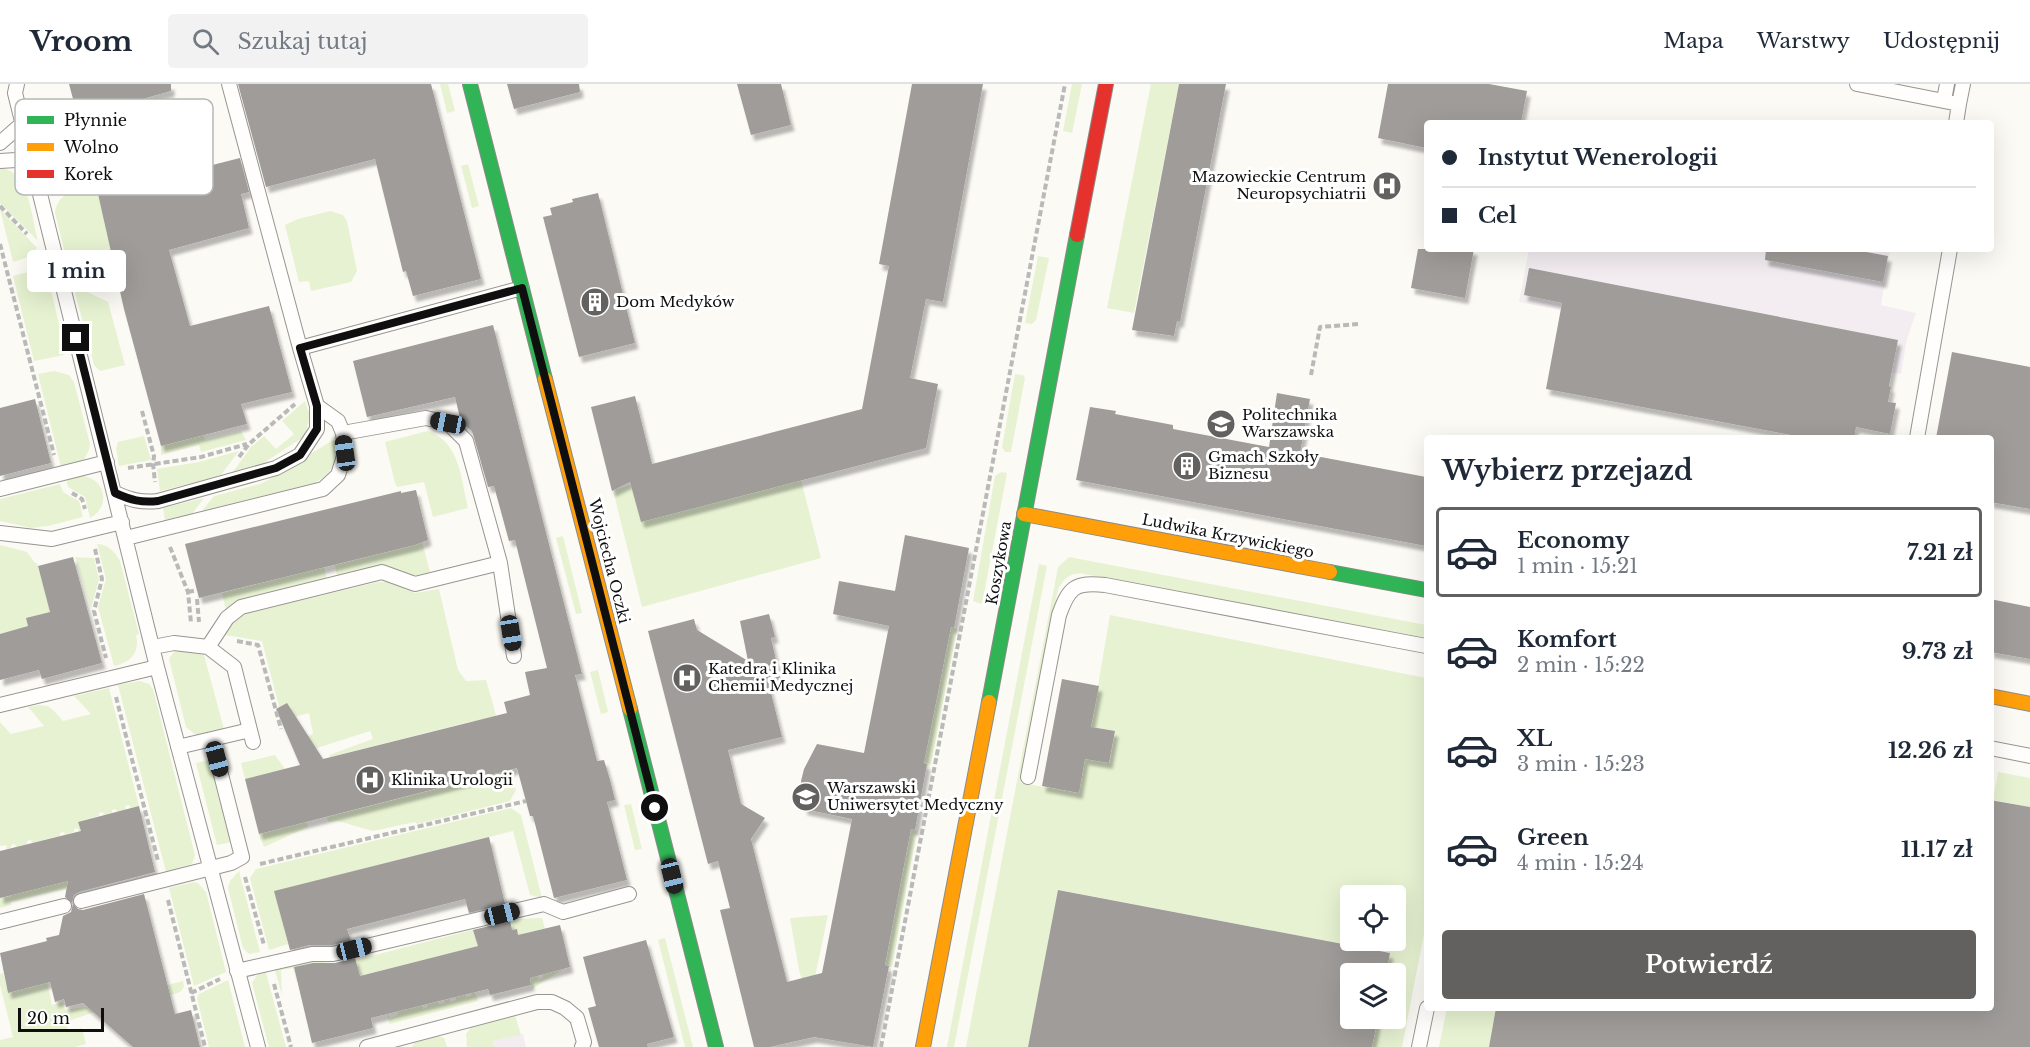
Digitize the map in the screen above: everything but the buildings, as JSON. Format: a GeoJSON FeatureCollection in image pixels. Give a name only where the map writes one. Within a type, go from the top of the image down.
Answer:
{"type":"FeatureCollection","features":[{"type":"Feature","properties":{"kind":"street","name":"Wojciecha Oczki"},"geometry":{"type":"LineString","coordinates":[[470,84],[716,1047]]}},
{"type":"Feature","properties":{"kind":"street","name":"Koszykowa"},"geometry":{"type":"LineString","coordinates":[[923,1047],[1106,84]]}},
{"type":"Feature","properties":{"kind":"street","name":"Ludwika Krzywickiego"},"geometry":{"type":"LineString","coordinates":[[1024,514],[1424,590]]}},
{"type":"Feature","properties":{"kind":"street"},"geometry":{"type":"LineString","coordinates":[[1994,697],[2030,704]]}},
{"type":"Feature","properties":{"kind":"lane"},"geometry":{"type":"LineString","coordinates":[[17,84],[17,99]]}},
{"type":"Feature","properties":{"kind":"lane"},"geometry":{"type":"LineString","coordinates":[[115,493],[133,501],[144,503],[158,501],[276,468],[300,455],[317,429],[317,406],[228,84]]}},
{"type":"Feature","properties":{"kind":"lane"},"geometry":{"type":"LineString","coordinates":[[1857,84],[1959,104]]}},
{"type":"Feature","properties":{"kind":"lane"},"geometry":{"type":"LineString","coordinates":[[1944,100],[1947,84]]}},
{"type":"Feature","properties":{"kind":"lane"},"geometry":{"type":"LineString","coordinates":[[1956,120],[1963,84]]}},
{"type":"Feature","properties":{"kind":"lane"},"geometry":{"type":"LineString","coordinates":[[0,143],[15,130]]}},
{"type":"Feature","properties":{"kind":"lane"},"geometry":{"type":"LineString","coordinates":[[0,161],[15,160]]}},
{"type":"Feature","properties":{"kind":"lane"},"geometry":{"type":"LineString","coordinates":[[41,195],[157,667],[210,869],[232,974],[258,1047]]}},
{"type":"Feature","properties":{"kind":"lane"},"geometry":{"type":"LineString","coordinates":[[1918,435],[1949,252]]}},
{"type":"Feature","properties":{"kind":"lane"},"geometry":{"type":"LineString","coordinates":[[300,348],[522,288]]}},
{"type":"Feature","properties":{"kind":"lane"},"geometry":{"type":"LineString","coordinates":[[126,538],[322,489],[338,475],[345,453],[343,433],[338,422],[317,406]]}},
{"type":"Feature","properties":{"kind":"lane"},"geometry":{"type":"LineString","coordinates":[[343,433],[426,418],[448,423],[466,441],[500,563],[514,656]]}},
{"type":"Feature","properties":{"kind":"lane"},"geometry":{"type":"LineString","coordinates":[[0,489],[107,462]]}},
{"type":"Feature","properties":{"kind":"lane"},"geometry":{"type":"LineString","coordinates":[[0,533],[52,539],[122,522]]}},
{"type":"Feature","properties":{"kind":"lane"},"geometry":{"type":"LineString","coordinates":[[208,647],[227,618],[241,607],[382,572],[415,584],[500,563]]}},
{"type":"Feature","properties":{"kind":"lane"},"geometry":{"type":"LineString","coordinates":[[1028,777],[1059,615],[1069,593],[1081,585],[1105,585],[1424,646]]}},
{"type":"Feature","properties":{"kind":"lane"},"geometry":{"type":"LineString","coordinates":[[153,647],[174,643],[208,647],[234,667],[251,736],[212,740],[178,747]]}},
{"type":"Feature","properties":{"kind":"lane"},"geometry":{"type":"LineString","coordinates":[[0,705],[157,667]]}},
{"type":"Feature","properties":{"kind":"lane"},"geometry":{"type":"LineString","coordinates":[[81,901],[210,869],[231,863],[242,856],[212,740]]}},
{"type":"Feature","properties":{"kind":"lane"},"geometry":{"type":"LineString","coordinates":[[1994,749],[2030,756]]}},
{"type":"Feature","properties":{"kind":"lane"},"geometry":{"type":"LineString","coordinates":[[232,974],[312,954],[333,954],[544,904],[563,912],[629,894]]}},
{"type":"Feature","properties":{"kind":"lane"},"geometry":{"type":"LineString","coordinates":[[0,922],[64,906]]}},
{"type":"Feature","properties":{"kind":"lane"},"geometry":{"type":"LineString","coordinates":[[367,1047],[537,1002],[552,1002],[565,1008],[577,1018],[584,1042],[582,1047]]}},
{"type":"Feature","properties":{"kind":"lane"},"geometry":{"type":"LineString","coordinates":[[1419,1047],[1426,1011]]}},
{"type":"Feature","properties":{"kind":"path"},"geometry":{"type":"LineString","coordinates":[[881,1047],[1065,84]]}},
{"type":"Feature","properties":{"kind":"path"},"geometry":{"type":"LineString","coordinates":[[0,206],[30,237]]}},
{"type":"Feature","properties":{"kind":"path"},"geometry":{"type":"LineString","coordinates":[[0,244],[54,458]]}},
{"type":"Feature","properties":{"kind":"path"},"geometry":{"type":"LineString","coordinates":[[1311,375],[1320,327],[1359,324]]}},
{"type":"Feature","properties":{"kind":"path"},"geometry":{"type":"LineString","coordinates":[[237,459],[249,444],[300,400]]}},
{"type":"Feature","properties":{"kind":"path"},"geometry":{"type":"LineString","coordinates":[[141,411],[154,456],[157,492]]}},
{"type":"Feature","properties":{"kind":"path"},"geometry":{"type":"LineString","coordinates":[[121,470],[201,457],[249,444]]}},
{"type":"Feature","properties":{"kind":"path"},"geometry":{"type":"LineString","coordinates":[[65,489],[82,499],[87,519]]}},
{"type":"Feature","properties":{"kind":"path"},"geometry":{"type":"LineString","coordinates":[[94,544],[102,579],[94,611],[106,660]]}},
{"type":"Feature","properties":{"kind":"path"},"geometry":{"type":"LineString","coordinates":[[169,545],[188,592],[192,627]]}},
{"type":"Feature","properties":{"kind":"path"},"geometry":{"type":"LineString","coordinates":[[188,592],[197,590]]}},
{"type":"Feature","properties":{"kind":"path"},"geometry":{"type":"LineString","coordinates":[[235,641],[258,645],[281,729]]}},
{"type":"Feature","properties":{"kind":"path"},"geometry":{"type":"LineString","coordinates":[[114,687],[158,863]]}},
{"type":"Feature","properties":{"kind":"path"},"geometry":{"type":"LineString","coordinates":[[254,865],[526,801]]}},
{"type":"Feature","properties":{"kind":"path"},"geometry":{"type":"LineString","coordinates":[[244,873],[264,946]]}},
{"type":"Feature","properties":{"kind":"path"},"geometry":{"type":"LineString","coordinates":[[165,889],[205,1047]]}},
{"type":"Feature","properties":{"kind":"path"},"geometry":{"type":"LineString","coordinates":[[191,993],[232,974]]}},
{"type":"Feature","properties":{"kind":"path"},"geometry":{"type":"LineString","coordinates":[[273,980],[291,1047]]}},
{"type":"Feature","properties":{"kind":"shaded area"},"geometry":{"type":"Polygon","coordinates":[[[1528,252],[1890,252],[1881,305],[1916,313],[1907,339],[1901,374],[1519,302],[1528,252]]]}},
{"type":"Feature","properties":{"kind":"shaded area"},"geometry":{"type":"Polygon","coordinates":[[[523,1034],[526,1047],[494,1047],[493,1041],[523,1034]]]}},
{"type":"Feature","properties":{"kind":"green space"},"geometry":{"type":"Polygon","coordinates":[[[440,84],[448,84],[455,111],[447,113],[440,84]]]}},
{"type":"Feature","properties":{"kind":"green space"},"geometry":{"type":"Polygon","coordinates":[[[1072,84],[1082,84],[1072,133],[1063,131],[1072,84]]]}},
{"type":"Feature","properties":{"kind":"green space"},"geometry":{"type":"Polygon","coordinates":[[[1151,84],[1179,84],[1134,313],[1107,308],[1151,84]]]}},
{"type":"Feature","properties":{"kind":"green space"},"geometry":{"type":"Polygon","coordinates":[[[468,164],[479,206],[472,208],[461,166],[468,164]]]}},
{"type":"Feature","properties":{"kind":"green space"},"geometry":{"type":"Polygon","coordinates":[[[0,168],[15,175],[15,195],[27,195],[38,241],[0,203],[0,168]]]}},
{"type":"Feature","properties":{"kind":"green space"},"geometry":{"type":"Polygon","coordinates":[[[66,195],[98,195],[120,292],[101,289],[70,274],[55,213],[66,195]]]}},
{"type":"Feature","properties":{"kind":"green space"},"geometry":{"type":"Polygon","coordinates":[[[0,209],[37,248],[29,257],[13,262],[0,209]]]}},
{"type":"Feature","properties":{"kind":"green space"},"geometry":{"type":"Polygon","coordinates":[[[330,211],[343,215],[347,221],[357,271],[351,282],[311,291],[309,281],[299,282],[285,225],[298,219],[330,211]]]}},
{"type":"Feature","properties":{"kind":"green space"},"geometry":{"type":"Polygon","coordinates":[[[1038,256],[1049,258],[1036,320],[1032,324],[1025,323],[1038,256]]]}},
{"type":"Feature","properties":{"kind":"green space"},"geometry":{"type":"Polygon","coordinates":[[[28,272],[42,275],[49,282],[66,353],[64,355],[34,361],[13,276],[28,272]]]}},
{"type":"Feature","properties":{"kind":"green space"},"geometry":{"type":"Polygon","coordinates":[[[73,285],[108,302],[125,365],[100,371],[94,365],[73,285]]]}},
{"type":"Feature","properties":{"kind":"green space"},"geometry":{"type":"Polygon","coordinates":[[[54,371],[69,375],[74,382],[90,444],[84,460],[61,467],[38,374],[54,371]]]}},
{"type":"Feature","properties":{"kind":"green space"},"geometry":{"type":"Polygon","coordinates":[[[1015,374],[1023,375],[1025,378],[1011,452],[1005,452],[1002,447],[1015,374]]]}},
{"type":"Feature","properties":{"kind":"green space"},"geometry":{"type":"Polygon","coordinates":[[[305,401],[310,416],[305,436],[262,464],[232,473],[251,447],[264,436],[276,449],[294,434],[282,421],[305,401]]]}},
{"type":"Feature","properties":{"kind":"green space"},"geometry":{"type":"Polygon","coordinates":[[[241,431],[246,440],[201,452],[199,445],[161,455],[161,446],[204,435],[205,440],[241,431]]]}},
{"type":"Feature","properties":{"kind":"green space"},"geometry":{"type":"Polygon","coordinates":[[[428,431],[439,436],[453,453],[461,474],[468,508],[433,517],[424,482],[397,487],[385,442],[428,431]]]}},
{"type":"Feature","properties":{"kind":"green space"},"geometry":{"type":"Polygon","coordinates":[[[144,436],[151,460],[119,466],[116,449],[118,442],[144,436]]]}},
{"type":"Feature","properties":{"kind":"green space"},"geometry":{"type":"Polygon","coordinates":[[[333,440],[339,445],[335,462],[329,471],[315,483],[202,511],[214,496],[260,484],[333,440]]]}},
{"type":"Feature","properties":{"kind":"green space"},"geometry":{"type":"Polygon","coordinates":[[[239,451],[220,476],[160,491],[157,469],[199,462],[239,451]]]}},
{"type":"Feature","properties":{"kind":"green space"},"geometry":{"type":"Polygon","coordinates":[[[1001,472],[1007,473],[982,604],[973,601],[995,476],[1001,472]]]}},
{"type":"Feature","properties":{"kind":"green space"},"geometry":{"type":"Polygon","coordinates":[[[79,476],[94,480],[103,492],[101,506],[90,518],[85,497],[68,487],[66,479],[79,476]]]}},
{"type":"Feature","properties":{"kind":"green space"},"geometry":{"type":"Polygon","coordinates":[[[801,480],[821,558],[642,607],[613,490],[631,485],[641,521],[801,480]]]}},
{"type":"Feature","properties":{"kind":"green space"},"geometry":{"type":"Polygon","coordinates":[[[60,484],[63,492],[79,501],[83,517],[31,528],[0,521],[0,499],[60,484]]]}},
{"type":"Feature","properties":{"kind":"green space"},"geometry":{"type":"Polygon","coordinates":[[[204,498],[192,514],[165,520],[163,508],[204,498]]]}},
{"type":"Feature","properties":{"kind":"green space"},"geometry":{"type":"Polygon","coordinates":[[[563,536],[582,613],[576,614],[556,538],[563,536]]]}},
{"type":"Feature","properties":{"kind":"green space"},"geometry":{"type":"Polygon","coordinates":[[[422,542],[430,572],[413,576],[337,576],[335,565],[422,542]]]}},
{"type":"Feature","properties":{"kind":"green space"},"geometry":{"type":"Polygon","coordinates":[[[97,544],[111,549],[120,561],[139,634],[136,635],[137,647],[133,656],[114,666],[98,607],[106,579],[97,544]]]}},
{"type":"Feature","properties":{"kind":"green space"},"geometry":{"type":"Polygon","coordinates":[[[0,545],[27,552],[37,563],[50,612],[27,618],[28,627],[0,634],[0,545]]]}},
{"type":"Feature","properties":{"kind":"green space"},"geometry":{"type":"Polygon","coordinates":[[[75,557],[94,558],[99,579],[91,609],[75,557]]]}},
{"type":"Feature","properties":{"kind":"green space"},"geometry":{"type":"Polygon","coordinates":[[[1069,557],[1424,625],[1424,638],[1084,574],[1072,575],[1063,582],[1058,589],[1021,783],[1079,793],[1085,759],[1110,763],[1115,732],[1091,727],[1110,615],[1424,678],[1424,934],[1406,1026],[1406,963],[1388,963],[1390,953],[1379,951],[1406,951],[1406,885],[1340,885],[1340,943],[1059,890],[1028,1047],[966,1047],[1058,567],[1069,557]]]}},
{"type":"Feature","properties":{"kind":"green space"},"geometry":{"type":"Polygon","coordinates":[[[1039,564],[1047,566],[954,1047],[947,1047],[1039,564]]]}},
{"type":"Feature","properties":{"kind":"green space"},"geometry":{"type":"Polygon","coordinates":[[[324,567],[327,579],[242,599],[226,610],[222,593],[324,567]]]}},
{"type":"Feature","properties":{"kind":"green space"},"geometry":{"type":"Polygon","coordinates":[[[378,582],[388,582],[415,593],[439,589],[458,670],[466,681],[486,680],[504,743],[473,721],[330,757],[329,755],[373,739],[370,731],[311,750],[308,736],[313,734],[309,713],[294,717],[284,726],[262,641],[225,635],[230,625],[247,613],[378,582]]]}},
{"type":"Feature","properties":{"kind":"green space"},"geometry":{"type":"Polygon","coordinates":[[[951,627],[957,629],[931,765],[924,762],[951,627]]]}},
{"type":"Feature","properties":{"kind":"green space"},"geometry":{"type":"Polygon","coordinates":[[[174,652],[204,655],[224,729],[196,735],[186,727],[169,659],[174,652]]]}},
{"type":"Feature","properties":{"kind":"green space"},"geometry":{"type":"Polygon","coordinates":[[[598,670],[608,712],[601,714],[590,672],[598,670]]]}},
{"type":"Feature","properties":{"kind":"green space"},"geometry":{"type":"Polygon","coordinates":[[[140,681],[149,684],[153,689],[195,855],[192,864],[166,872],[118,685],[140,681]]]}},
{"type":"Feature","properties":{"kind":"green space"},"geometry":{"type":"Polygon","coordinates":[[[109,688],[139,806],[130,808],[130,805],[125,806],[126,810],[117,812],[116,809],[104,815],[103,812],[99,813],[99,816],[78,822],[81,831],[78,828],[65,835],[64,832],[60,833],[60,836],[32,843],[31,840],[27,841],[27,844],[16,847],[15,844],[11,845],[11,848],[7,849],[6,845],[0,846],[0,722],[11,734],[44,726],[28,707],[40,705],[51,708],[63,721],[91,714],[74,696],[109,688]]]}},
{"type":"Feature","properties":{"kind":"green space"},"geometry":{"type":"Polygon","coordinates":[[[275,755],[285,769],[245,779],[241,763],[275,755]]]}},
{"type":"Feature","properties":{"kind":"green space"},"geometry":{"type":"Polygon","coordinates":[[[506,755],[516,790],[510,801],[417,824],[415,822],[373,831],[338,821],[328,822],[327,817],[492,775],[506,755]]]}},
{"type":"Feature","properties":{"kind":"green space"},"geometry":{"type":"Polygon","coordinates":[[[209,760],[231,842],[217,845],[196,763],[209,760]]]}},
{"type":"Feature","properties":{"kind":"green space"},"geometry":{"type":"Polygon","coordinates":[[[1998,772],[2030,778],[2030,807],[1994,800],[1998,772]]]}},
{"type":"Feature","properties":{"kind":"green space"},"geometry":{"type":"Polygon","coordinates":[[[631,804],[642,849],[635,850],[624,805],[631,804]]]}},
{"type":"Feature","properties":{"kind":"green space"},"geometry":{"type":"Polygon","coordinates":[[[511,808],[521,815],[542,898],[530,895],[513,831],[275,891],[288,944],[269,950],[250,878],[256,869],[511,808]]]}},
{"type":"Feature","properties":{"kind":"green space"},"geometry":{"type":"Polygon","coordinates":[[[306,822],[308,827],[264,847],[259,834],[306,822]]]}},
{"type":"Feature","properties":{"kind":"green space"},"geometry":{"type":"Polygon","coordinates":[[[911,829],[917,831],[892,967],[885,965],[911,829]]]}},
{"type":"Feature","properties":{"kind":"green space"},"geometry":{"type":"Polygon","coordinates":[[[239,871],[260,952],[249,954],[243,948],[228,888],[230,881],[239,871]]]}},
{"type":"Feature","properties":{"kind":"green space"},"geometry":{"type":"Polygon","coordinates":[[[91,873],[93,882],[11,902],[11,905],[0,908],[0,898],[6,895],[7,898],[11,897],[11,894],[91,873]]]}},
{"type":"Feature","properties":{"kind":"green space"},"geometry":{"type":"Polygon","coordinates":[[[194,882],[206,892],[226,972],[194,986],[169,888],[194,882]]]}},
{"type":"Feature","properties":{"kind":"green space"},"geometry":{"type":"Polygon","coordinates":[[[828,915],[812,991],[806,993],[799,970],[790,918],[828,915]]]}},
{"type":"Feature","properties":{"kind":"green space"},"geometry":{"type":"Polygon","coordinates":[[[542,918],[545,929],[518,935],[516,929],[476,940],[478,946],[360,976],[357,967],[297,982],[293,968],[281,970],[282,995],[274,967],[305,960],[340,964],[515,919],[542,918]]]}},
{"type":"Feature","properties":{"kind":"green space"},"geometry":{"type":"Polygon","coordinates":[[[665,938],[693,1047],[685,1047],[658,940],[665,938]]]}},
{"type":"Feature","properties":{"kind":"green space"},"geometry":{"type":"Polygon","coordinates":[[[568,966],[532,989],[530,978],[538,976],[538,979],[543,978],[543,974],[568,966]]]}},
{"type":"Feature","properties":{"kind":"green space"},"geometry":{"type":"Polygon","coordinates":[[[265,969],[286,1047],[269,1047],[252,983],[259,972],[265,969]]]}},
{"type":"Feature","properties":{"kind":"green space"},"geometry":{"type":"Polygon","coordinates":[[[3,973],[8,993],[36,986],[46,977],[52,1005],[63,1002],[65,1010],[86,1007],[183,981],[184,987],[180,992],[146,1004],[142,995],[66,1022],[68,1031],[82,1028],[86,1044],[75,1047],[0,1047],[0,1040],[13,1037],[0,985],[0,974],[3,973]]]}},
{"type":"Feature","properties":{"kind":"green space"},"geometry":{"type":"Polygon","coordinates":[[[228,980],[245,1047],[209,1047],[197,998],[199,994],[228,980]]]}},
{"type":"Feature","properties":{"kind":"green space"},"geometry":{"type":"Polygon","coordinates":[[[475,992],[478,1001],[390,1024],[387,1014],[390,1018],[398,1015],[398,1011],[422,1005],[423,1009],[428,1007],[427,1004],[445,1003],[444,1000],[450,999],[450,1002],[456,1000],[455,997],[465,994],[466,997],[471,996],[471,993],[475,992]]]}},
{"type":"Feature","properties":{"kind":"green space"},"geometry":{"type":"Polygon","coordinates":[[[1446,1011],[1495,1011],[1489,1047],[1439,1047],[1446,1011]]]}},
{"type":"Feature","properties":{"kind":"green space"},"geometry":{"type":"Polygon","coordinates":[[[515,1015],[521,1035],[493,1041],[494,1047],[467,1047],[466,1034],[473,1025],[515,1015]]]}},
{"type":"Feature","properties":{"kind":"green space"},"geometry":{"type":"Polygon","coordinates":[[[1376,1029],[1406,1029],[1402,1047],[1372,1047],[1376,1029]]]}},
{"type":"Feature","properties":{"kind":"green space"},"geometry":{"type":"Polygon","coordinates":[[[437,1036],[444,1038],[447,1047],[412,1047],[414,1043],[437,1036]]]}},
{"type":"Feature","properties":{"kind":"traffic: fast"},"geometry":{"type":"LineString","coordinates":[[470,84],[545,379]]}},
{"type":"Feature","properties":{"kind":"traffic: fast"},"geometry":{"type":"LineString","coordinates":[[989,702],[1077,235]]}},
{"type":"Feature","properties":{"kind":"traffic: fast"},"geometry":{"type":"LineString","coordinates":[[1330,572],[1424,590]]}},
{"type":"Feature","properties":{"kind":"traffic: fast"},"geometry":{"type":"LineString","coordinates":[[630,709],[716,1047]]}},
{"type":"Feature","properties":{"kind":"traffic: slow"},"geometry":{"type":"LineString","coordinates":[[545,379],[630,709]]}},
{"type":"Feature","properties":{"kind":"traffic: slow"},"geometry":{"type":"LineString","coordinates":[[1024,514],[1330,572]]}},
{"type":"Feature","properties":{"kind":"traffic: slow"},"geometry":{"type":"LineString","coordinates":[[1994,697],[2030,704]]}},
{"type":"Feature","properties":{"kind":"traffic: slow"},"geometry":{"type":"LineString","coordinates":[[923,1047],[989,702]]}},
{"type":"Feature","properties":{"kind":"traffic: jam"},"geometry":{"type":"LineString","coordinates":[[1077,235],[1106,84]]}},
{"type":"Feature","properties":{"kind":"place","name":"Mazowieckie Centrum Neuropsychiatrii"},"geometry":{"type":"Point","coordinates":[1387,186]}},
{"type":"Feature","properties":{"kind":"place","name":"Dom Medyków"},"geometry":{"type":"Point","coordinates":[595,302]}},
{"type":"Feature","properties":{"kind":"place","name":"Politechnika Warszawska"},"geometry":{"type":"Point","coordinates":[1221,424]}},
{"type":"Feature","properties":{"kind":"place","name":"Gmach Szkoły Biznesu"},"geometry":{"type":"Point","coordinates":[1187,466]}},
{"type":"Feature","properties":{"kind":"place","name":"Katedra i Klinika Chemii Medycznej"},"geometry":{"type":"Point","coordinates":[687,678]}},
{"type":"Feature","properties":{"kind":"place","name":"Klinika Urologii"},"geometry":{"type":"Point","coordinates":[370,780]}},
{"type":"Feature","properties":{"kind":"place","name":"Warszawski Uniwersytet Medyczny"},"geometry":{"type":"Point","coordinates":[806,797]}},
{"type":"Feature","properties":{"kind":"route"},"geometry":{"type":"LineString","coordinates":[[76,338],[115,493],[144,503],[276,468],[300,455],[317,429],[317,406],[300,348],[522,288],[655,808]]}}]}
